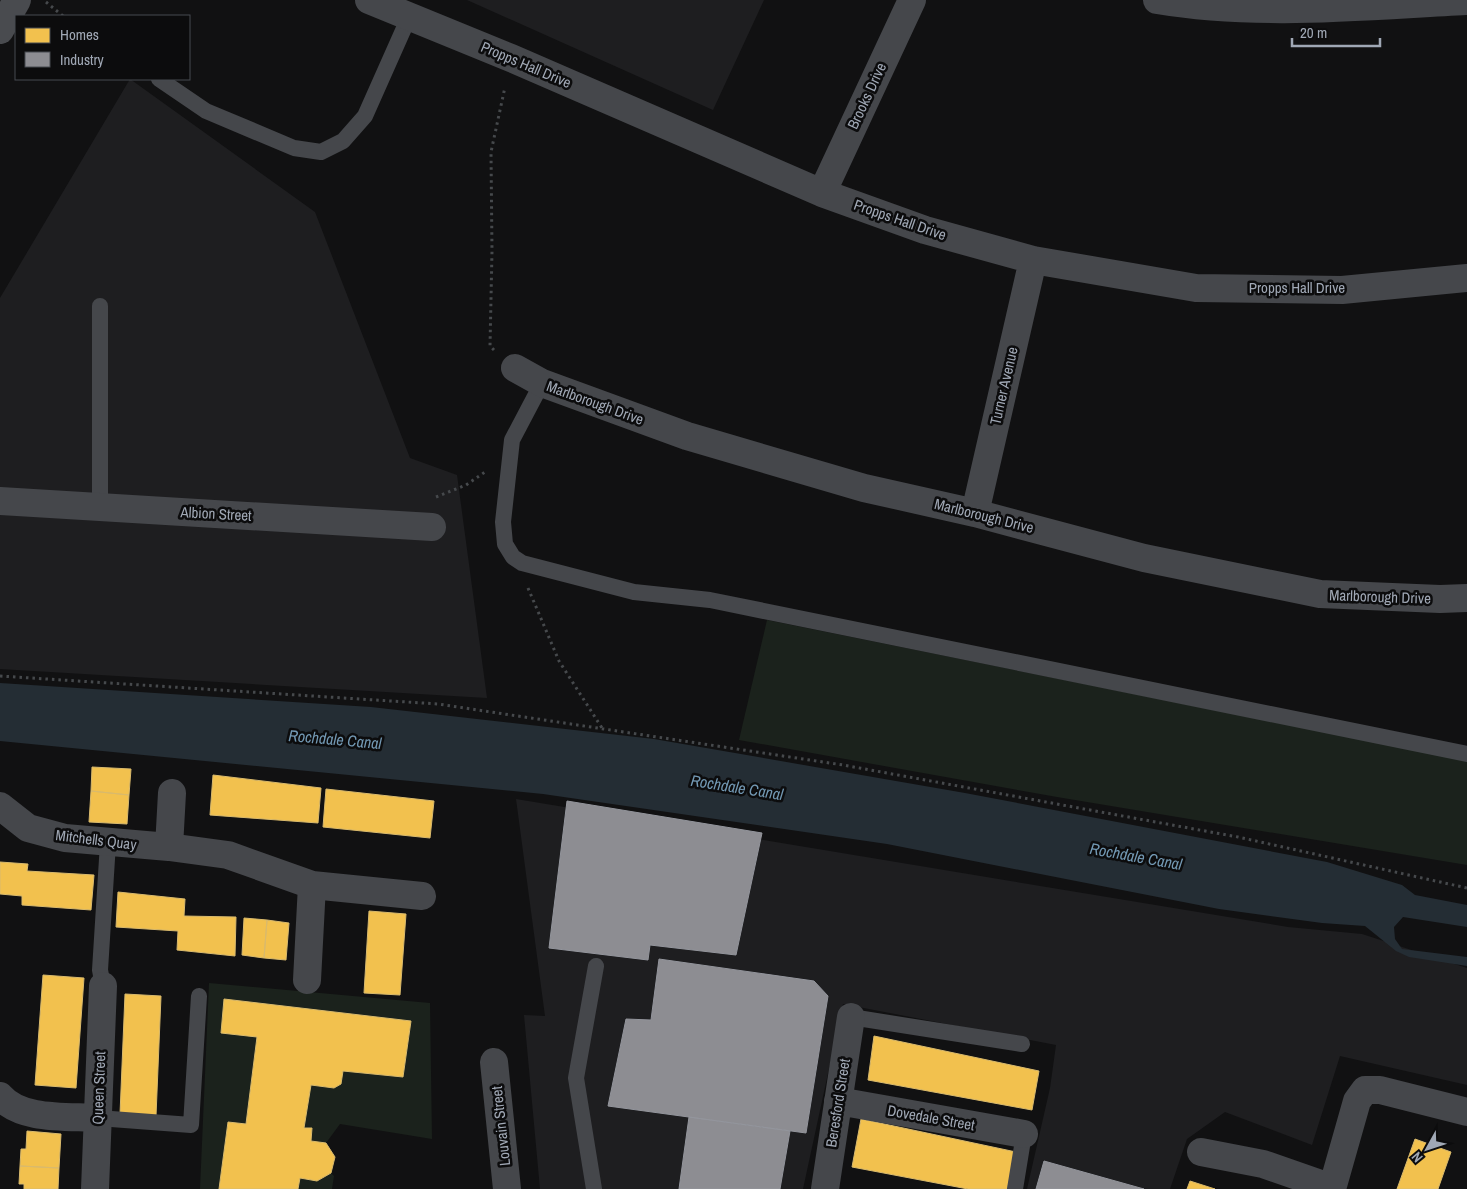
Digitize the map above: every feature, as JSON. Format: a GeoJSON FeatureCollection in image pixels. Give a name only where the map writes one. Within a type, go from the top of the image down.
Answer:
{"type":"FeatureCollection","features":[{"type":"Feature","properties":{"kind":"street"},"geometry":{"type":"LineString","coordinates":[[0,30],[17,0]]}},
{"type":"Feature","properties":{"kind":"street","name":"Propps Hall Drive"},"geometry":{"type":"LineString","coordinates":[[369,0],[511,58],[822,193],[925,230],[1033,260],[1196,288],[1342,290],[1467,278]]}},
{"type":"Feature","properties":{"kind":"street","name":"Brooks Drive"},"geometry":{"type":"LineString","coordinates":[[822,193],[912,0]]}},
{"type":"Feature","properties":{"kind":"street"},"geometry":{"type":"LineString","coordinates":[[1157,0],[1191,6],[1467,1]]}},
{"type":"Feature","properties":{"kind":"street","name":"Turner Avenue"},"geometry":{"type":"LineString","coordinates":[[975,513],[1033,260]]}},
{"type":"Feature","properties":{"kind":"street","name":"Marlborough Drive"},"geometry":{"type":"LineString","coordinates":[[515,368],[542,383],[687,436],[864,488],[975,513],[1144,558],[1320,594],[1440,599],[1467,598]]}},
{"type":"Feature","properties":{"kind":"street","name":"Albion Street"},"geometry":{"type":"LineString","coordinates":[[0,501],[432,527]]}},
{"type":"Feature","properties":{"kind":"street"},"geometry":{"type":"LineString","coordinates":[[169,847],[172,793]]}},
{"type":"Feature","properties":{"kind":"street","name":"Mitchells Quay"},"geometry":{"type":"LineString","coordinates":[[0,806],[28,828],[65,838],[169,847],[228,855],[312,885],[422,896]]}},
{"type":"Feature","properties":{"kind":"street"},"geometry":{"type":"LineString","coordinates":[[307,980],[312,885]]}},
{"type":"Feature","properties":{"kind":"street","name":"Queen Street"},"geometry":{"type":"LineString","coordinates":[[95,1189],[103,986]]}},
{"type":"Feature","properties":{"kind":"street","name":"Beresford Street"},"geometry":{"type":"LineString","coordinates":[[828,1189],[838,1101],[851,1017]]}},
{"type":"Feature","properties":{"kind":"street","name":"Louvain Street"},"geometry":{"type":"LineString","coordinates":[[494,1062],[507,1189]]}},
{"type":"Feature","properties":{"kind":"street"},"geometry":{"type":"LineString","coordinates":[[1201,1152],[1263,1164],[1332,1188],[1357,1100],[1365,1090],[1380,1090],[1467,1112]]}},
{"type":"Feature","properties":{"kind":"street"},"geometry":{"type":"LineString","coordinates":[[0,1096],[26,1112],[98,1118]]}},
{"type":"Feature","properties":{"kind":"street","name":"Dovedale Street"},"geometry":{"type":"LineString","coordinates":[[838,1101],[1024,1134]]}},
{"type":"Feature","properties":{"kind":"lane"},"geometry":{"type":"LineString","coordinates":[[160,80],[206,111],[294,148],[321,152],[343,141],[365,116],[409,17]]}},
{"type":"Feature","properties":{"kind":"lane"},"geometry":{"type":"LineString","coordinates":[[100,306],[100,507]]}},
{"type":"Feature","properties":{"kind":"lane"},"geometry":{"type":"LineString","coordinates":[[542,383],[512,440],[510,454],[503,522],[506,544],[513,557],[522,563],[634,592],[710,600],[1467,754]]}},
{"type":"Feature","properties":{"kind":"lane"},"geometry":{"type":"LineString","coordinates":[[103,986],[100,970],[108,843]]}},
{"type":"Feature","properties":{"kind":"lane"},"geometry":{"type":"LineString","coordinates":[[594,1189],[576,1078],[596,966]]}},
{"type":"Feature","properties":{"kind":"lane"},"geometry":{"type":"LineString","coordinates":[[98,1118],[191,1125],[199,996]]}},
{"type":"Feature","properties":{"kind":"lane"},"geometry":{"type":"LineString","coordinates":[[851,1017],[1022,1044]]}},
{"type":"Feature","properties":{"kind":"lane"},"geometry":{"type":"LineString","coordinates":[[1014,1189],[1024,1134]]}},
{"type":"Feature","properties":{"kind":"path"},"geometry":{"type":"LineString","coordinates":[[44,0],[62,15]]}},
{"type":"Feature","properties":{"kind":"path"},"geometry":{"type":"LineString","coordinates":[[511,58],[491,152],[492,250],[490,346],[515,368]]}},
{"type":"Feature","properties":{"kind":"path"},"geometry":{"type":"LineString","coordinates":[[428,500],[466,485],[510,454]]}},
{"type":"Feature","properties":{"kind":"path"},"geometry":{"type":"LineString","coordinates":[[522,563],[524,579],[559,661],[603,728]]}},
{"type":"Feature","properties":{"kind":"path"},"geometry":{"type":"LineString","coordinates":[[0,676],[438,704],[843,765],[1238,837],[1467,888]]}},
{"type":"Feature","properties":{"kind":"shaded area"},"geometry":{"type":"Polygon","coordinates":[[[467,0],[764,0],[713,110],[467,0]]]}},
{"type":"Feature","properties":{"kind":"shaded area"},"geometry":{"type":"Polygon","coordinates":[[[129,80],[315,212],[410,458],[457,475],[487,698],[0,669],[0,298],[129,80]]]}},
{"type":"Feature","properties":{"kind":"shaded area"},"geometry":{"type":"Polygon","coordinates":[[[767,620],[1467,761],[1467,865],[1057,797],[739,740],[767,620]]]}},
{"type":"Feature","properties":{"kind":"shaded area"},"geometry":{"type":"Polygon","coordinates":[[[516,799],[1288,927],[1362,934],[1467,968],[1467,1085],[1340,1056],[1312,1145],[1225,1112],[1187,1139],[1170,1189],[1027,1189],[1050,1088],[1056,1045],[843,1004],[803,1189],[540,1189],[524,1015],[545,1016],[516,799]]]}},
{"type":"Feature","properties":{"kind":"shaded area"},"geometry":{"type":"Polygon","coordinates":[[[209,983],[430,1003],[432,1139],[340,1124],[326,1143],[311,1141],[312,1128],[304,1128],[311,1085],[334,1088],[341,1084],[343,1071],[403,1077],[411,1021],[224,999],[222,1033],[257,1037],[246,1124],[228,1122],[219,1189],[200,1189],[209,983]]]}},
{"type":"Feature","properties":{"kind":"shaded area"},"geometry":{"type":"Polygon","coordinates":[[[331,1173],[334,1176],[332,1189],[298,1189],[300,1178],[317,1181],[331,1173]]]}},
{"type":"Feature","properties":{"kind":"water","name":"Rochdale Canal"},"geometry":{"type":"Polygon","coordinates":[[[0,683],[371,707],[654,739],[965,793],[1327,862],[1402,885],[1415,895],[1467,905],[1467,927],[1403,917],[1394,927],[1395,939],[1402,949],[1467,957],[1467,966],[1409,957],[1396,951],[1365,926],[1322,923],[1219,909],[887,844],[543,794],[0,741],[0,683]]]}},
{"type":"Feature","properties":{"kind":"building: Homes"},"geometry":{"type":"Polygon","coordinates":[[[92,767],[131,769],[129,795],[91,791],[92,767]]]}},
{"type":"Feature","properties":{"kind":"building: Homes"},"geometry":{"type":"Polygon","coordinates":[[[213,775],[321,788],[318,823],[210,815],[213,775]]]}},
{"type":"Feature","properties":{"kind":"building: Homes"},"geometry":{"type":"Polygon","coordinates":[[[326,789],[434,801],[430,838],[323,827],[326,789]]]}},
{"type":"Feature","properties":{"kind":"building: Homes"},"geometry":{"type":"Polygon","coordinates":[[[91,791],[129,795],[127,824],[89,822],[91,791]]]}},
{"type":"Feature","properties":{"kind":"building: Homes"},"geometry":{"type":"Polygon","coordinates":[[[0,862],[28,864],[27,871],[94,875],[91,910],[22,905],[22,896],[0,894],[0,862]]]}},
{"type":"Feature","properties":{"kind":"building: Homes"},"geometry":{"type":"Polygon","coordinates":[[[118,892],[185,899],[184,916],[236,917],[235,956],[177,950],[178,931],[116,927],[118,892]]]}},
{"type":"Feature","properties":{"kind":"building: Homes"},"geometry":{"type":"Polygon","coordinates":[[[369,911],[406,914],[400,995],[364,993],[369,911]]]}},
{"type":"Feature","properties":{"kind":"building: Homes"},"geometry":{"type":"Polygon","coordinates":[[[244,918],[267,920],[264,958],[242,955],[244,918]]]}},
{"type":"Feature","properties":{"kind":"building: Homes"},"geometry":{"type":"Polygon","coordinates":[[[267,920],[289,923],[286,960],[264,958],[267,920]]]}},
{"type":"Feature","properties":{"kind":"building: Homes"},"geometry":{"type":"Polygon","coordinates":[[[43,975],[84,978],[76,1088],[35,1085],[43,975]]]}},
{"type":"Feature","properties":{"kind":"building: Homes"},"geometry":{"type":"Polygon","coordinates":[[[125,994],[161,996],[156,1116],[120,1114],[125,994]]]}},
{"type":"Feature","properties":{"kind":"building: Homes"},"geometry":{"type":"Polygon","coordinates":[[[224,999],[411,1021],[403,1077],[343,1071],[341,1084],[334,1088],[311,1085],[304,1128],[312,1128],[311,1141],[326,1143],[335,1157],[331,1173],[317,1181],[300,1178],[298,1189],[219,1189],[228,1122],[246,1124],[257,1037],[221,1033],[224,999]]]}},
{"type":"Feature","properties":{"kind":"building: Homes"},"geometry":{"type":"Polygon","coordinates":[[[874,1036],[1039,1071],[1032,1110],[868,1080],[874,1036]]]}},
{"type":"Feature","properties":{"kind":"building: Homes"},"geometry":{"type":"Polygon","coordinates":[[[861,1119],[1016,1152],[1007,1189],[968,1189],[852,1167],[861,1119]]]}},
{"type":"Feature","properties":{"kind":"building: Homes"},"geometry":{"type":"Polygon","coordinates":[[[27,1131],[61,1134],[59,1168],[20,1166],[21,1149],[26,1149],[27,1131]]]}},
{"type":"Feature","properties":{"kind":"building: Homes"},"geometry":{"type":"Polygon","coordinates":[[[1415,1139],[1451,1152],[1438,1189],[1397,1189],[1415,1139]]]}},
{"type":"Feature","properties":{"kind":"building: Homes"},"geometry":{"type":"Polygon","coordinates":[[[20,1166],[59,1168],[58,1189],[24,1189],[24,1184],[19,1184],[20,1166]]]}},
{"type":"Feature","properties":{"kind":"building: Homes"},"geometry":{"type":"Polygon","coordinates":[[[1190,1181],[1215,1189],[1187,1189],[1190,1181]]]}},
{"type":"Feature","properties":{"kind":"building: Industry"},"geometry":{"type":"Polygon","coordinates":[[[567,801],[762,833],[736,955],[650,945],[648,960],[549,948],[567,801]]]}},
{"type":"Feature","properties":{"kind":"building: Industry"},"geometry":{"type":"Polygon","coordinates":[[[659,959],[814,981],[828,996],[806,1133],[608,1106],[626,1019],[651,1020],[659,959]]]}},
{"type":"Feature","properties":{"kind":"building: Industry"},"geometry":{"type":"Polygon","coordinates":[[[689,1117],[790,1131],[780,1189],[679,1189],[689,1117]]]}},
{"type":"Feature","properties":{"kind":"building: Industry"},"geometry":{"type":"Polygon","coordinates":[[[1044,1161],[1144,1189],[1036,1189],[1044,1161]]]}}]}
